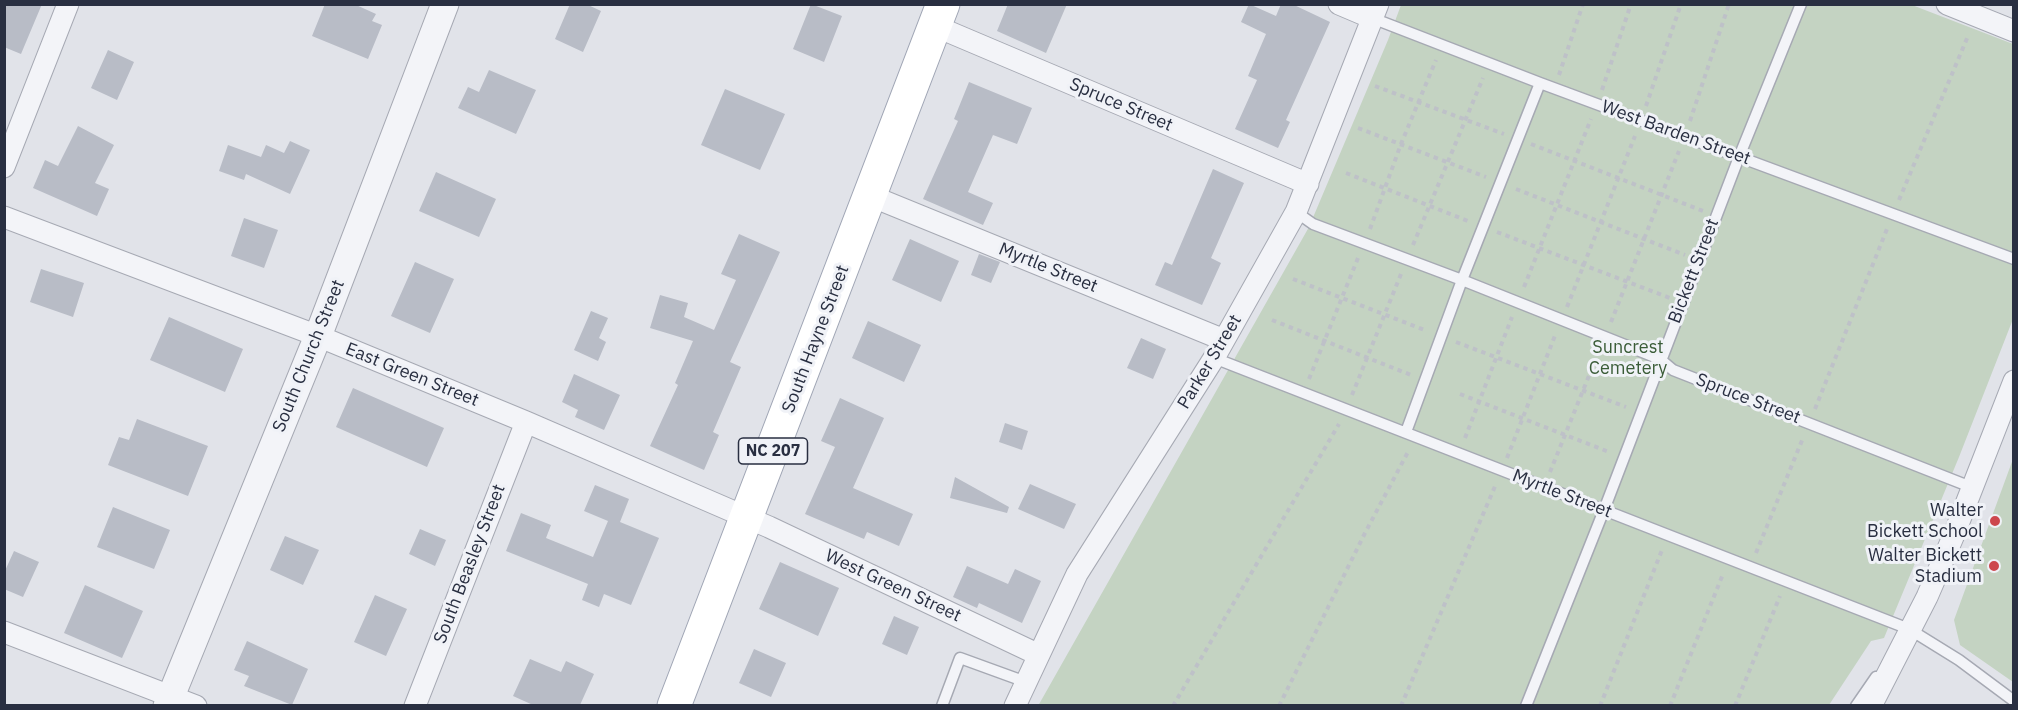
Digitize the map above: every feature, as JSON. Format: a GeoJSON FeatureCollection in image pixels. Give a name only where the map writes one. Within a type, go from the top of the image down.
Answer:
{"type":"FeatureCollection","features":[{"type":"Feature","properties":{"kind":"main road","name":"South Hayne Street"},"geometry":{"type":"LineString","coordinates":[[674,705],[872,196],[939,15]]}},
{"type":"Feature","properties":{"kind":"street"},"geometry":{"type":"LineString","coordinates":[[4,166],[68,4]]}},
{"type":"Feature","properties":{"kind":"street","name":"South Church Street"},"geometry":{"type":"LineString","coordinates":[[169,700],[318,336],[445,4]]}},
{"type":"Feature","properties":{"kind":"street","name":"West Barden Street"},"geometry":{"type":"LineString","coordinates":[[1339,4],[1375,11]]}},
{"type":"Feature","properties":{"kind":"street"},"geometry":{"type":"LineString","coordinates":[[1947,4],[2013,31]]}},
{"type":"Feature","properties":{"kind":"street","name":"Parker Street"},"geometry":{"type":"LineString","coordinates":[[1015,705],[1077,574],[1219,349],[1296,212],[1375,11]]}},
{"type":"Feature","properties":{"kind":"street","name":"Spruce Street"},"geometry":{"type":"LineString","coordinates":[[939,15],[1308,184]]}},
{"type":"Feature","properties":{"kind":"street","name":"Myrtle Street"},"geometry":{"type":"LineString","coordinates":[[872,196],[1219,349]]}},
{"type":"Feature","properties":{"kind":"street","name":"East Green Street"},"geometry":{"type":"LineString","coordinates":[[4,217],[318,336],[526,422],[747,518]]}},
{"type":"Feature","properties":{"kind":"street"},"geometry":{"type":"LineString","coordinates":[[1871,705],[1926,597],[1953,537],[2013,381]]}},
{"type":"Feature","properties":{"kind":"street","name":"South Beasley Street"},"geometry":{"type":"LineString","coordinates":[[415,705],[526,422]]}},
{"type":"Feature","properties":{"kind":"street","name":"West Green Street"},"geometry":{"type":"LineString","coordinates":[[747,518],[1039,655]]}},
{"type":"Feature","properties":{"kind":"street"},"geometry":{"type":"LineString","coordinates":[[4,632],[169,700],[196,705]]}},
{"type":"Feature","properties":{"kind":"lane","name":"Bickett Street"},"geometry":{"type":"LineString","coordinates":[[1526,705],[1604,510],[1738,157],[1801,4]]}},
{"type":"Feature","properties":{"kind":"lane","name":"West Barden Street"},"geometry":{"type":"LineString","coordinates":[[1375,11],[1442,45],[1488,63],[2013,260]]}},
{"type":"Feature","properties":{"kind":"lane"},"geometry":{"type":"LineString","coordinates":[[1411,434],[1425,380],[1540,83]]}},
{"type":"Feature","properties":{"kind":"lane","name":"Spruce Street"},"geometry":{"type":"LineString","coordinates":[[1296,212],[1313,224],[1518,302],[1660,359],[1673,370],[1971,487]]}},
{"type":"Feature","properties":{"kind":"lane","name":"Myrtle Street"},"geometry":{"type":"LineString","coordinates":[[1219,349],[1304,394],[1909,630],[1959,660],[2013,701]]}},
{"type":"Feature","properties":{"kind":"lane"},"geometry":{"type":"LineString","coordinates":[[1856,705],[1909,630]]}},
{"type":"Feature","properties":{"kind":"lane"},"geometry":{"type":"LineString","coordinates":[[942,705],[960,658],[1026,682]]}},
{"type":"Feature","properties":{"kind":"path"},"geometry":{"type":"LineString","coordinates":[[1555,88],[1583,4]]}},
{"type":"Feature","properties":{"kind":"path"},"geometry":{"type":"LineString","coordinates":[[1459,453],[1597,104],[1631,4]]}},
{"type":"Feature","properties":{"kind":"path"},"geometry":{"type":"LineString","coordinates":[[1401,705],[1523,418],[1641,120],[1681,4]]}},
{"type":"Feature","properties":{"kind":"path"},"geometry":{"type":"LineString","coordinates":[[1544,487],[1685,137],[1729,4]]}},
{"type":"Feature","properties":{"kind":"path"},"geometry":{"type":"LineString","coordinates":[[1750,568],[1968,35]]}},
{"type":"Feature","properties":{"kind":"path"},"geometry":{"type":"LineString","coordinates":[[1304,394],[1442,45]]}},
{"type":"Feature","properties":{"kind":"path"},"geometry":{"type":"LineString","coordinates":[[1173,705],[1347,410],[1488,63]]}},
{"type":"Feature","properties":{"kind":"path"},"geometry":{"type":"LineString","coordinates":[[1375,86],[1575,160],[1715,216]]}},
{"type":"Feature","properties":{"kind":"path"},"geometry":{"type":"LineString","coordinates":[[1358,128],[1699,260]]}},
{"type":"Feature","properties":{"kind":"path"},"geometry":{"type":"LineString","coordinates":[[1346,173],[1682,302]]}},
{"type":"Feature","properties":{"kind":"path"},"geometry":{"type":"LineString","coordinates":[[1293,279],[1582,392],[1641,412]]}},
{"type":"Feature","properties":{"kind":"path"},"geometry":{"type":"LineString","coordinates":[[1272,320],[1425,380]]}},
{"type":"Feature","properties":{"kind":"path"},"geometry":{"type":"LineString","coordinates":[[1460,394],[1624,458]]}},
{"type":"Feature","properties":{"kind":"path"},"geometry":{"type":"LineString","coordinates":[[1279,705],[1365,533],[1411,434]]}},
{"type":"Feature","properties":{"kind":"path"},"geometry":{"type":"LineString","coordinates":[[1600,705],[1667,535]]}},
{"type":"Feature","properties":{"kind":"path"},"geometry":{"type":"LineString","coordinates":[[1670,705],[1729,559]]}},
{"type":"Feature","properties":{"kind":"path"},"geometry":{"type":"LineString","coordinates":[[1735,705],[1786,582]]}},
{"type":"Feature","properties":{"kind":"green space","name":"Suncrest Cemetery"},"geometry":{"type":"Polygon","coordinates":[[[1401,5],[1912,5],[2013,44],[2013,319],[1884,638],[1871,641],[1829,705],[1038,706],[1309,227],[1401,5]]]}},
{"type":"Feature","properties":{"kind":"green space","name":"Walter Bickett Stadium"},"geometry":{"type":"Polygon","coordinates":[[[2013,459],[2013,682],[1960,645],[1954,620],[2013,459]]]}},
{"type":"Feature","properties":{"kind":"building"},"geometry":{"type":"Polygon","coordinates":[[[4,4],[42,4],[21,54],[4,47],[4,4]]]}},
{"type":"Feature","properties":{"kind":"building"},"geometry":{"type":"Polygon","coordinates":[[[325,4],[354,4],[376,14],[372,21],[382,25],[368,59],[312,36],[325,4]]]}},
{"type":"Feature","properties":{"kind":"building"},"geometry":{"type":"Polygon","coordinates":[[[570,4],[586,4],[601,11],[583,52],[555,39],[570,4]]]}},
{"type":"Feature","properties":{"kind":"building"},"geometry":{"type":"Polygon","coordinates":[[[811,4],[842,16],[824,62],[793,49],[811,4]]]}},
{"type":"Feature","properties":{"kind":"building"},"geometry":{"type":"Polygon","coordinates":[[[1008,4],[1067,4],[1046,53],[997,31],[1008,4]]]}},
{"type":"Feature","properties":{"kind":"building"},"geometry":{"type":"Polygon","coordinates":[[[1249,4],[1276,16],[1281,4],[1292,4],[1330,22],[1286,120],[1290,122],[1278,148],[1235,129],[1257,80],[1248,76],[1266,34],[1241,22],[1249,4]]]}},
{"type":"Feature","properties":{"kind":"building"},"geometry":{"type":"Polygon","coordinates":[[[108,50],[134,62],[117,100],[91,88],[108,50]]]}},
{"type":"Feature","properties":{"kind":"building"},"geometry":{"type":"Polygon","coordinates":[[[489,70],[536,90],[516,134],[458,108],[468,87],[479,92],[489,70]]]}},
{"type":"Feature","properties":{"kind":"building"},"geometry":{"type":"Polygon","coordinates":[[[969,82],[1032,108],[1017,144],[993,135],[968,192],[993,203],[983,225],[923,199],[958,121],[954,119],[969,82]]]}},
{"type":"Feature","properties":{"kind":"building"},"geometry":{"type":"Polygon","coordinates":[[[725,89],[785,114],[760,170],[701,145],[725,89]]]}},
{"type":"Feature","properties":{"kind":"building"},"geometry":{"type":"Polygon","coordinates":[[[78,126],[114,145],[95,183],[109,189],[97,216],[33,188],[45,160],[58,166],[78,126]]]}},
{"type":"Feature","properties":{"kind":"building"},"geometry":{"type":"Polygon","coordinates":[[[290,141],[310,150],[290,194],[246,174],[244,180],[219,171],[228,145],[261,157],[266,145],[284,153],[290,141]]]}},
{"type":"Feature","properties":{"kind":"building"},"geometry":{"type":"Polygon","coordinates":[[[1213,169],[1244,183],[1211,258],[1221,263],[1202,305],[1155,285],[1165,262],[1172,265],[1213,169]]]}},
{"type":"Feature","properties":{"kind":"building"},"geometry":{"type":"Polygon","coordinates":[[[436,172],[496,199],[479,237],[419,211],[436,172]]]}},
{"type":"Feature","properties":{"kind":"building"},"geometry":{"type":"Polygon","coordinates":[[[244,218],[278,230],[264,268],[231,256],[244,218]]]}},
{"type":"Feature","properties":{"kind":"building"},"geometry":{"type":"Polygon","coordinates":[[[739,234],[780,252],[730,362],[741,367],[713,432],[719,435],[704,470],[650,446],[678,385],[675,383],[693,341],[650,328],[660,295],[688,303],[684,317],[714,330],[736,280],[721,274],[739,234]]]}},
{"type":"Feature","properties":{"kind":"building"},"geometry":{"type":"Polygon","coordinates":[[[910,239],[959,261],[941,302],[892,280],[910,239]]]}},
{"type":"Feature","properties":{"kind":"building"},"geometry":{"type":"Polygon","coordinates":[[[979,254],[1000,262],[991,283],[971,275],[979,254]]]}},
{"type":"Feature","properties":{"kind":"building"},"geometry":{"type":"Polygon","coordinates":[[[415,262],[454,279],[430,333],[391,316],[415,262]]]}},
{"type":"Feature","properties":{"kind":"building"},"geometry":{"type":"Polygon","coordinates":[[[41,269],[84,283],[73,317],[30,302],[41,269]]]}},
{"type":"Feature","properties":{"kind":"building"},"geometry":{"type":"Polygon","coordinates":[[[591,311],[608,318],[599,338],[606,342],[598,361],[574,350],[591,311]]]}},
{"type":"Feature","properties":{"kind":"building"},"geometry":{"type":"Polygon","coordinates":[[[169,317],[243,349],[225,392],[150,360],[169,317]]]}},
{"type":"Feature","properties":{"kind":"building"},"geometry":{"type":"Polygon","coordinates":[[[868,321],[921,345],[904,382],[852,358],[868,321]]]}},
{"type":"Feature","properties":{"kind":"building"},"geometry":{"type":"Polygon","coordinates":[[[1141,338],[1166,349],[1153,379],[1127,368],[1141,338]]]}},
{"type":"Feature","properties":{"kind":"building"},"geometry":{"type":"Polygon","coordinates":[[[574,374],[620,395],[604,430],[575,417],[578,410],[562,402],[574,374]]]}},
{"type":"Feature","properties":{"kind":"building"},"geometry":{"type":"Polygon","coordinates":[[[353,388],[444,428],[427,467],[336,427],[353,388]]]}},
{"type":"Feature","properties":{"kind":"building"},"geometry":{"type":"Polygon","coordinates":[[[840,398],[884,418],[853,488],[913,514],[899,546],[867,532],[864,539],[805,514],[835,447],[821,441],[840,398]]]}},
{"type":"Feature","properties":{"kind":"building"},"geometry":{"type":"Polygon","coordinates":[[[137,419],[208,446],[188,496],[108,465],[119,437],[129,440],[137,419]]]}},
{"type":"Feature","properties":{"kind":"building"},"geometry":{"type":"Polygon","coordinates":[[[1005,423],[1028,431],[1022,450],[999,442],[1005,423]]]}},
{"type":"Feature","properties":{"kind":"building"},"geometry":{"type":"Polygon","coordinates":[[[955,477],[1009,507],[1007,513],[950,498],[955,477]]]}},
{"type":"Feature","properties":{"kind":"building"},"geometry":{"type":"Polygon","coordinates":[[[1030,484],[1076,504],[1064,529],[1018,509],[1030,484]]]}},
{"type":"Feature","properties":{"kind":"building"},"geometry":{"type":"Polygon","coordinates":[[[595,485],[629,499],[620,522],[659,538],[631,605],[604,594],[599,607],[582,600],[588,584],[506,551],[521,513],[551,525],[546,538],[593,557],[608,521],[584,511],[595,485]]]}},
{"type":"Feature","properties":{"kind":"building"},"geometry":{"type":"Polygon","coordinates":[[[113,507],[170,530],[154,569],[97,547],[113,507]]]}},
{"type":"Feature","properties":{"kind":"building"},"geometry":{"type":"Polygon","coordinates":[[[420,529],[446,540],[435,566],[409,554],[420,529]]]}},
{"type":"Feature","properties":{"kind":"building"},"geometry":{"type":"Polygon","coordinates":[[[285,536],[319,550],[303,585],[270,570],[285,536]]]}},
{"type":"Feature","properties":{"kind":"building"},"geometry":{"type":"Polygon","coordinates":[[[14,551],[39,562],[23,597],[4,589],[4,573],[14,551]]]}},
{"type":"Feature","properties":{"kind":"building"},"geometry":{"type":"Polygon","coordinates":[[[780,562],[839,588],[818,636],[759,609],[780,562]]]}},
{"type":"Feature","properties":{"kind":"building"},"geometry":{"type":"Polygon","coordinates":[[[967,566],[1008,584],[1015,569],[1041,581],[1022,623],[979,603],[977,608],[953,597],[967,566]]]}},
{"type":"Feature","properties":{"kind":"building"},"geometry":{"type":"Polygon","coordinates":[[[85,585],[143,611],[122,658],[64,633],[85,585]]]}},
{"type":"Feature","properties":{"kind":"building"},"geometry":{"type":"Polygon","coordinates":[[[375,595],[407,609],[386,656],[354,642],[375,595]]]}},
{"type":"Feature","properties":{"kind":"building"},"geometry":{"type":"Polygon","coordinates":[[[894,616],[919,627],[907,655],[882,644],[894,616]]]}},
{"type":"Feature","properties":{"kind":"building"},"geometry":{"type":"Polygon","coordinates":[[[247,641],[308,669],[292,705],[244,686],[249,676],[234,670],[247,641]]]}},
{"type":"Feature","properties":{"kind":"building"},"geometry":{"type":"Polygon","coordinates":[[[754,649],[786,663],[771,697],[739,683],[754,649]]]}},
{"type":"Feature","properties":{"kind":"building"},"geometry":{"type":"Polygon","coordinates":[[[530,659],[561,672],[566,661],[594,674],[580,705],[533,705],[513,696],[530,659]]]}},
{"type":"Feature","properties":{"kind":"place","name":"Walter Bickett School"},"geometry":{"type":"Point","coordinates":[1995,521]}},
{"type":"Feature","properties":{"kind":"place","name":"Walter Bickett Stadium"},"geometry":{"type":"Point","coordinates":[1994,566]}}]}
